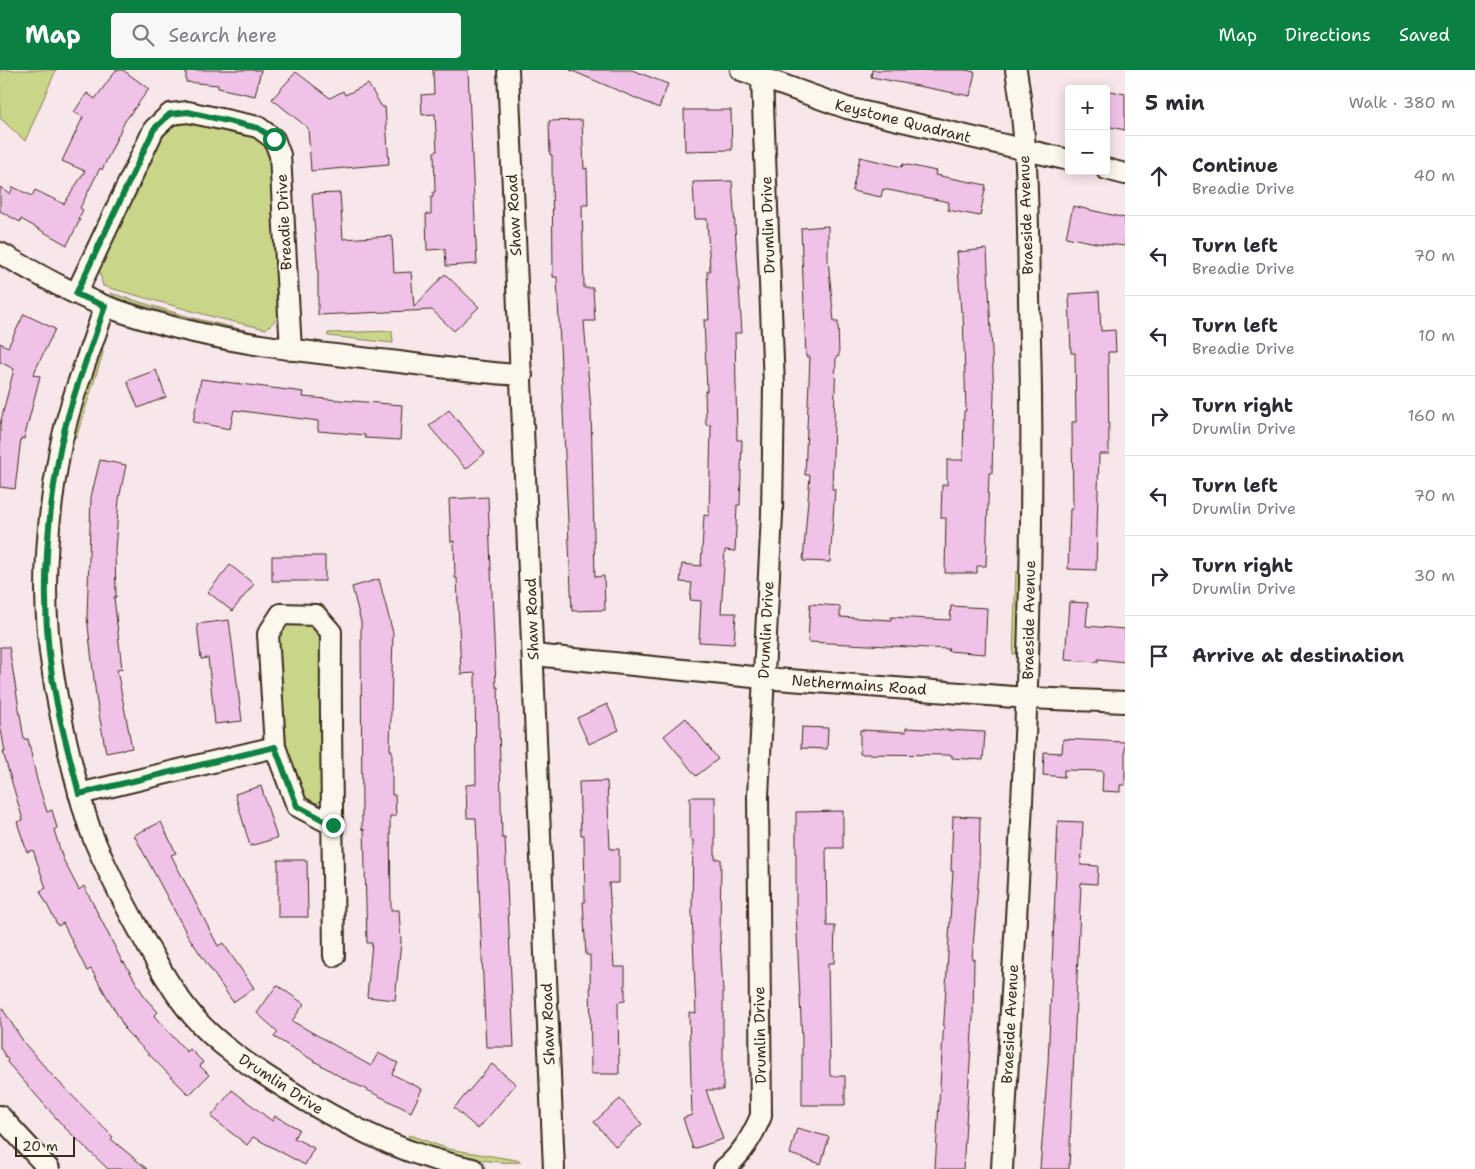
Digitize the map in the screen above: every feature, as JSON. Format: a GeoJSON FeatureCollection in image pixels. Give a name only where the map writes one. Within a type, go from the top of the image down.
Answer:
{"type":"FeatureCollection","features":[{"type":"Feature","properties":{"kind":"street","name":"Shaw Road"},"geometry":{"type":"LineString","coordinates":[[508,70],[534,655],[554,1169]]}},
{"type":"Feature","properties":{"kind":"street","name":"Keystone Quadrant"},"geometry":{"type":"LineString","coordinates":[[741,70],[847,108],[1065,159]]}},
{"type":"Feature","properties":{"kind":"street","name":"Braeside Avenue"},"geometry":{"type":"LineString","coordinates":[[1002,1169],[1028,698],[1032,437],[1025,150],[1016,70]]}},
{"type":"Feature","properties":{"kind":"street","name":"Drumlin Drive"},"geometry":{"type":"LineString","coordinates":[[724,1169],[737,1158],[752,1138],[762,1116],[758,796],[772,514],[774,386],[762,78]]}},
{"type":"Feature","properties":{"kind":"street","name":"Breadie Drive"},"geometry":{"type":"LineString","coordinates":[[76,294],[154,129],[170,114],[188,112],[258,128],[274,139],[280,155],[291,350]]}},
{"type":"Feature","properties":{"kind":"street"},"geometry":{"type":"LineString","coordinates":[[1110,170],[1125,174]]}},
{"type":"Feature","properties":{"kind":"street"},"geometry":{"type":"LineString","coordinates":[[0,253],[76,294],[105,306],[162,324],[222,339],[291,350],[522,375]]}},
{"type":"Feature","properties":{"kind":"street","name":"Drumlin Drive"},"geometry":{"type":"LineString","coordinates":[[105,306],[74,397],[59,454],[51,511],[46,590],[57,707],[79,794],[93,836],[122,898],[171,988],[195,1018],[243,1062],[324,1113],[409,1152],[443,1163],[473,1169]]}},
{"type":"Feature","properties":{"kind":"street"},"geometry":{"type":"LineString","coordinates":[[333,825],[297,806],[275,747],[268,634],[282,614],[316,615],[330,632],[333,825],[334,956]]}},
{"type":"Feature","properties":{"kind":"street","name":"Nethermains Road"},"geometry":{"type":"LineString","coordinates":[[534,655],[763,678],[1028,698],[1125,702]]}},
{"type":"Feature","properties":{"kind":"street"},"geometry":{"type":"LineString","coordinates":[[79,794],[275,747]]}},
{"type":"Feature","properties":{"kind":"street"},"geometry":{"type":"LineString","coordinates":[[0,1116],[49,1169]]}},
{"type":"Feature","properties":{"kind":"green space"},"geometry":{"type":"Polygon","coordinates":[[[0,70],[56,70],[25,141],[0,118],[0,70]]]}},
{"type":"Feature","properties":{"kind":"green space"},"geometry":{"type":"Polygon","coordinates":[[[188,120],[256,134],[267,142],[272,154],[281,315],[266,329],[217,318],[103,286],[99,269],[163,130],[173,122],[188,120]]]}},
{"type":"Feature","properties":{"kind":"green space"},"geometry":{"type":"Polygon","coordinates":[[[110,293],[193,318],[258,333],[253,336],[116,298],[110,293]]]}},
{"type":"Feature","properties":{"kind":"green space"},"geometry":{"type":"Polygon","coordinates":[[[392,331],[393,343],[328,336],[328,333],[392,331]]]}},
{"type":"Feature","properties":{"kind":"green space"},"geometry":{"type":"Polygon","coordinates":[[[102,344],[103,353],[76,438],[74,438],[81,408],[102,344]]]}},
{"type":"Feature","properties":{"kind":"green space"},"geometry":{"type":"Polygon","coordinates":[[[1016,572],[1020,572],[1017,654],[1013,654],[1016,572]]]}},
{"type":"Feature","properties":{"kind":"green space"},"geometry":{"type":"Polygon","coordinates":[[[280,623],[317,624],[323,640],[324,799],[313,806],[307,803],[291,767],[287,747],[275,636],[280,623]]]}},
{"type":"Feature","properties":{"kind":"green space"},"geometry":{"type":"Polygon","coordinates":[[[409,1135],[449,1149],[521,1162],[492,1161],[463,1156],[408,1139],[409,1135]]]}},
{"type":"Feature","properties":{"kind":"building"},"geometry":{"type":"Polygon","coordinates":[[[116,70],[123,70],[149,89],[125,121],[102,170],[100,168],[80,208],[83,210],[78,219],[80,220],[67,245],[21,219],[20,222],[0,211],[0,187],[10,194],[13,187],[32,196],[35,190],[64,204],[85,171],[62,161],[83,117],[74,112],[87,93],[95,99],[116,70]]]}},
{"type":"Feature","properties":{"kind":"building"},"geometry":{"type":"Polygon","coordinates":[[[186,70],[261,70],[255,96],[218,88],[218,85],[186,82],[186,70]]]}},
{"type":"Feature","properties":{"kind":"building"},"geometry":{"type":"Polygon","coordinates":[[[433,70],[468,70],[477,264],[446,266],[445,249],[427,250],[426,214],[431,214],[431,197],[433,197],[433,192],[435,192],[434,152],[437,151],[435,114],[422,115],[421,95],[434,94],[433,70]]]}},
{"type":"Feature","properties":{"kind":"building"},"geometry":{"type":"Polygon","coordinates":[[[570,70],[632,70],[668,84],[659,108],[570,70]]]}},
{"type":"Feature","properties":{"kind":"building"},"geometry":{"type":"Polygon","coordinates":[[[872,70],[966,70],[975,72],[970,96],[871,77],[872,70]]]}},
{"type":"Feature","properties":{"kind":"building"},"geometry":{"type":"Polygon","coordinates":[[[296,72],[330,98],[343,91],[345,95],[368,84],[382,107],[385,107],[389,164],[311,171],[308,128],[272,99],[296,72]]]}},
{"type":"Feature","properties":{"kind":"building"},"geometry":{"type":"Polygon","coordinates":[[[1110,91],[1125,94],[1125,130],[1110,127],[1110,91]]]}},
{"type":"Feature","properties":{"kind":"building"},"geometry":{"type":"Polygon","coordinates":[[[684,110],[731,110],[732,150],[685,151],[684,110]]]}},
{"type":"Feature","properties":{"kind":"building"},"geometry":{"type":"Polygon","coordinates":[[[582,120],[584,169],[587,168],[588,205],[582,205],[584,288],[593,288],[595,321],[584,321],[591,410],[595,577],[604,576],[605,610],[572,611],[557,277],[553,277],[552,155],[550,155],[549,121],[582,120]]]}},
{"type":"Feature","properties":{"kind":"building"},"geometry":{"type":"Polygon","coordinates":[[[860,157],[902,167],[903,164],[936,171],[935,175],[986,185],[980,216],[948,210],[949,202],[883,189],[881,197],[852,191],[860,157]]]}},
{"type":"Feature","properties":{"kind":"building"},"geometry":{"type":"Polygon","coordinates":[[[732,181],[742,333],[735,333],[737,440],[742,440],[740,505],[737,505],[735,551],[725,550],[721,613],[736,613],[734,644],[699,642],[701,601],[690,600],[692,583],[680,582],[682,564],[701,566],[704,515],[709,516],[711,425],[706,425],[705,391],[707,391],[704,320],[709,320],[707,271],[710,271],[707,219],[695,219],[693,182],[732,181]]]}},
{"type":"Feature","properties":{"kind":"building"},"geometry":{"type":"Polygon","coordinates":[[[340,193],[343,239],[392,236],[394,273],[411,272],[414,307],[445,274],[479,307],[454,331],[432,310],[318,315],[318,272],[312,194],[340,193]]]}},
{"type":"Feature","properties":{"kind":"building"},"geometry":{"type":"Polygon","coordinates":[[[1073,206],[1125,218],[1125,246],[1066,237],[1073,206]]]}},
{"type":"Feature","properties":{"kind":"building"},"geometry":{"type":"Polygon","coordinates":[[[828,226],[828,259],[834,322],[838,322],[839,356],[836,357],[832,489],[835,489],[830,562],[803,561],[810,475],[805,475],[810,357],[806,357],[801,228],[828,226]]]}},
{"type":"Feature","properties":{"kind":"building"},"geometry":{"type":"Polygon","coordinates":[[[987,249],[994,393],[992,473],[989,473],[986,566],[977,566],[977,573],[945,573],[946,518],[941,518],[942,485],[947,485],[947,460],[963,460],[964,411],[966,411],[963,312],[961,312],[957,252],[987,249]]]}},
{"type":"Feature","properties":{"kind":"building"},"geometry":{"type":"Polygon","coordinates":[[[1099,292],[1101,331],[1115,330],[1116,352],[1108,352],[1109,454],[1099,454],[1096,570],[1068,569],[1070,509],[1073,509],[1072,422],[1076,422],[1075,353],[1071,353],[1069,294],[1099,292]]]}},
{"type":"Feature","properties":{"kind":"building"},"geometry":{"type":"Polygon","coordinates":[[[24,314],[55,329],[33,375],[40,376],[24,439],[21,438],[15,489],[0,487],[0,424],[14,369],[0,362],[0,343],[8,347],[24,314]]]}},
{"type":"Feature","properties":{"kind":"building"},"geometry":{"type":"Polygon","coordinates":[[[156,370],[166,397],[138,408],[127,381],[156,370]]]}},
{"type":"Feature","properties":{"kind":"building"},"geometry":{"type":"Polygon","coordinates":[[[201,379],[304,392],[303,397],[402,405],[400,440],[365,438],[365,435],[318,431],[318,421],[234,410],[230,429],[193,422],[201,379]]]}},
{"type":"Feature","properties":{"kind":"building"},"geometry":{"type":"Polygon","coordinates":[[[449,410],[485,453],[466,469],[429,426],[449,410]]]}},
{"type":"Feature","properties":{"kind":"building"},"geometry":{"type":"Polygon","coordinates":[[[100,460],[126,465],[119,499],[115,550],[116,597],[114,597],[122,669],[117,670],[132,748],[106,753],[96,697],[87,617],[91,497],[100,460]]]}},
{"type":"Feature","properties":{"kind":"building"},"geometry":{"type":"Polygon","coordinates":[[[488,497],[496,687],[498,687],[502,838],[505,838],[514,1047],[486,1047],[476,818],[467,818],[466,785],[476,784],[475,673],[461,674],[457,578],[455,578],[454,541],[451,542],[449,499],[488,497]]]}},
{"type":"Feature","properties":{"kind":"building"},"geometry":{"type":"Polygon","coordinates":[[[272,556],[325,556],[325,581],[272,581],[272,556]]]}},
{"type":"Feature","properties":{"kind":"building"},"geometry":{"type":"Polygon","coordinates":[[[230,565],[254,584],[232,611],[208,592],[230,565]]]}},
{"type":"Feature","properties":{"kind":"building"},"geometry":{"type":"Polygon","coordinates":[[[379,579],[393,633],[390,750],[392,750],[392,795],[395,795],[396,816],[390,816],[391,910],[399,910],[401,942],[395,1000],[367,997],[372,943],[367,943],[364,829],[362,830],[361,622],[352,587],[379,579]]]}},
{"type":"Feature","properties":{"kind":"building"},"geometry":{"type":"Polygon","coordinates":[[[1069,602],[1088,603],[1086,626],[1125,629],[1125,662],[1098,659],[1098,662],[1065,660],[1069,602]]]}},
{"type":"Feature","properties":{"kind":"building"},"geometry":{"type":"Polygon","coordinates":[[[810,604],[840,606],[840,617],[891,620],[891,617],[950,620],[951,606],[987,608],[985,654],[948,651],[949,649],[808,642],[810,604]]]}},
{"type":"Feature","properties":{"kind":"building"},"geometry":{"type":"Polygon","coordinates":[[[229,620],[242,721],[215,724],[208,658],[201,659],[197,624],[229,620]]]}},
{"type":"Feature","properties":{"kind":"building"},"geometry":{"type":"Polygon","coordinates":[[[0,647],[9,647],[24,739],[28,739],[37,780],[47,812],[52,810],[57,828],[54,830],[63,859],[79,890],[84,886],[123,963],[146,999],[158,1012],[154,1016],[187,1052],[190,1049],[203,1062],[200,1066],[209,1075],[189,1095],[124,1029],[91,969],[87,971],[63,923],[58,926],[40,891],[46,888],[33,850],[27,852],[17,822],[23,820],[3,752],[5,752],[0,724],[0,647]]]}},
{"type":"Feature","properties":{"kind":"building"},"geometry":{"type":"Polygon","coordinates":[[[607,704],[619,730],[589,744],[577,718],[607,704]]]}},
{"type":"Feature","properties":{"kind":"building"},"geometry":{"type":"Polygon","coordinates":[[[686,718],[718,759],[696,776],[664,736],[686,718]]]}},
{"type":"Feature","properties":{"kind":"building"},"geometry":{"type":"Polygon","coordinates":[[[802,727],[828,728],[827,749],[801,748],[802,727]]]}},
{"type":"Feature","properties":{"kind":"building"},"geometry":{"type":"Polygon","coordinates":[[[906,728],[985,732],[983,760],[952,758],[952,755],[860,754],[860,730],[906,732],[906,728]]]}},
{"type":"Feature","properties":{"kind":"building"},"geometry":{"type":"Polygon","coordinates":[[[1063,739],[1125,742],[1125,785],[1120,785],[1120,792],[1102,791],[1103,771],[1064,770],[1064,777],[1043,775],[1044,752],[1062,753],[1063,739]]]}},
{"type":"Feature","properties":{"kind":"building"},"geometry":{"type":"Polygon","coordinates":[[[607,781],[610,849],[619,849],[619,883],[609,883],[614,967],[625,967],[625,1001],[618,1002],[619,1074],[591,1074],[590,955],[586,955],[583,902],[585,902],[584,835],[581,835],[579,782],[607,781]]]}},
{"type":"Feature","properties":{"kind":"building"},"geometry":{"type":"Polygon","coordinates":[[[261,786],[277,838],[250,846],[235,794],[261,786]]]}},
{"type":"Feature","properties":{"kind":"building"},"geometry":{"type":"Polygon","coordinates":[[[690,797],[715,797],[715,859],[721,859],[720,937],[723,992],[723,1090],[706,1090],[723,1139],[693,1149],[683,1118],[692,1115],[689,1012],[696,1013],[692,912],[693,840],[690,840],[690,797]]]}},
{"type":"Feature","properties":{"kind":"building"},"geometry":{"type":"Polygon","coordinates":[[[843,811],[843,848],[826,848],[827,926],[835,926],[834,963],[828,963],[830,1076],[845,1076],[845,1105],[802,1105],[802,1041],[796,913],[796,812],[843,811]]]}},
{"type":"Feature","properties":{"kind":"building"},"geometry":{"type":"Polygon","coordinates":[[[953,816],[980,817],[979,872],[972,959],[974,959],[973,1017],[963,1169],[935,1169],[953,871],[951,871],[953,816]]]}},
{"type":"Feature","properties":{"kind":"building"},"geometry":{"type":"Polygon","coordinates":[[[1058,821],[1083,822],[1081,865],[1098,866],[1097,884],[1081,883],[1069,1169],[1040,1169],[1048,1064],[1058,821]]]}},
{"type":"Feature","properties":{"kind":"building"},"geometry":{"type":"Polygon","coordinates":[[[161,822],[176,853],[171,855],[218,946],[223,943],[254,988],[233,1002],[188,936],[134,835],[161,822]]]}},
{"type":"Feature","properties":{"kind":"building"},"geometry":{"type":"Polygon","coordinates":[[[278,860],[307,860],[308,917],[278,917],[278,860]]]}},
{"type":"Feature","properties":{"kind":"building"},"geometry":{"type":"Polygon","coordinates":[[[277,985],[304,1004],[292,1021],[371,1066],[378,1053],[398,1063],[392,1074],[422,1089],[411,1112],[341,1077],[274,1037],[278,1032],[257,1013],[277,985]]]}},
{"type":"Feature","properties":{"kind":"building"},"geometry":{"type":"Polygon","coordinates":[[[0,1005],[25,1044],[51,1074],[113,1137],[111,1139],[147,1169],[108,1169],[64,1127],[7,1062],[8,1060],[0,1048],[0,1005]]]}},
{"type":"Feature","properties":{"kind":"building"},"geometry":{"type":"Polygon","coordinates":[[[492,1064],[516,1084],[478,1129],[454,1108],[492,1064]]]}},
{"type":"Feature","properties":{"kind":"building"},"geometry":{"type":"Polygon","coordinates":[[[232,1090],[272,1121],[275,1116],[299,1129],[294,1138],[314,1148],[305,1165],[253,1137],[247,1145],[211,1117],[232,1090]]]}},
{"type":"Feature","properties":{"kind":"building"},"geometry":{"type":"Polygon","coordinates":[[[620,1099],[642,1124],[616,1147],[594,1122],[620,1099]]]}},
{"type":"Feature","properties":{"kind":"building"},"geometry":{"type":"Polygon","coordinates":[[[797,1128],[829,1137],[821,1164],[790,1154],[797,1128]]]}},
{"type":"Feature","properties":{"kind":"route"},"geometry":{"type":"LineString","coordinates":[[274,139],[258,128],[188,112],[170,114],[154,129],[76,294],[105,306],[74,397],[59,454],[51,511],[46,590],[51,657],[57,707],[79,794],[275,747],[297,806],[333,825]]}}]}
